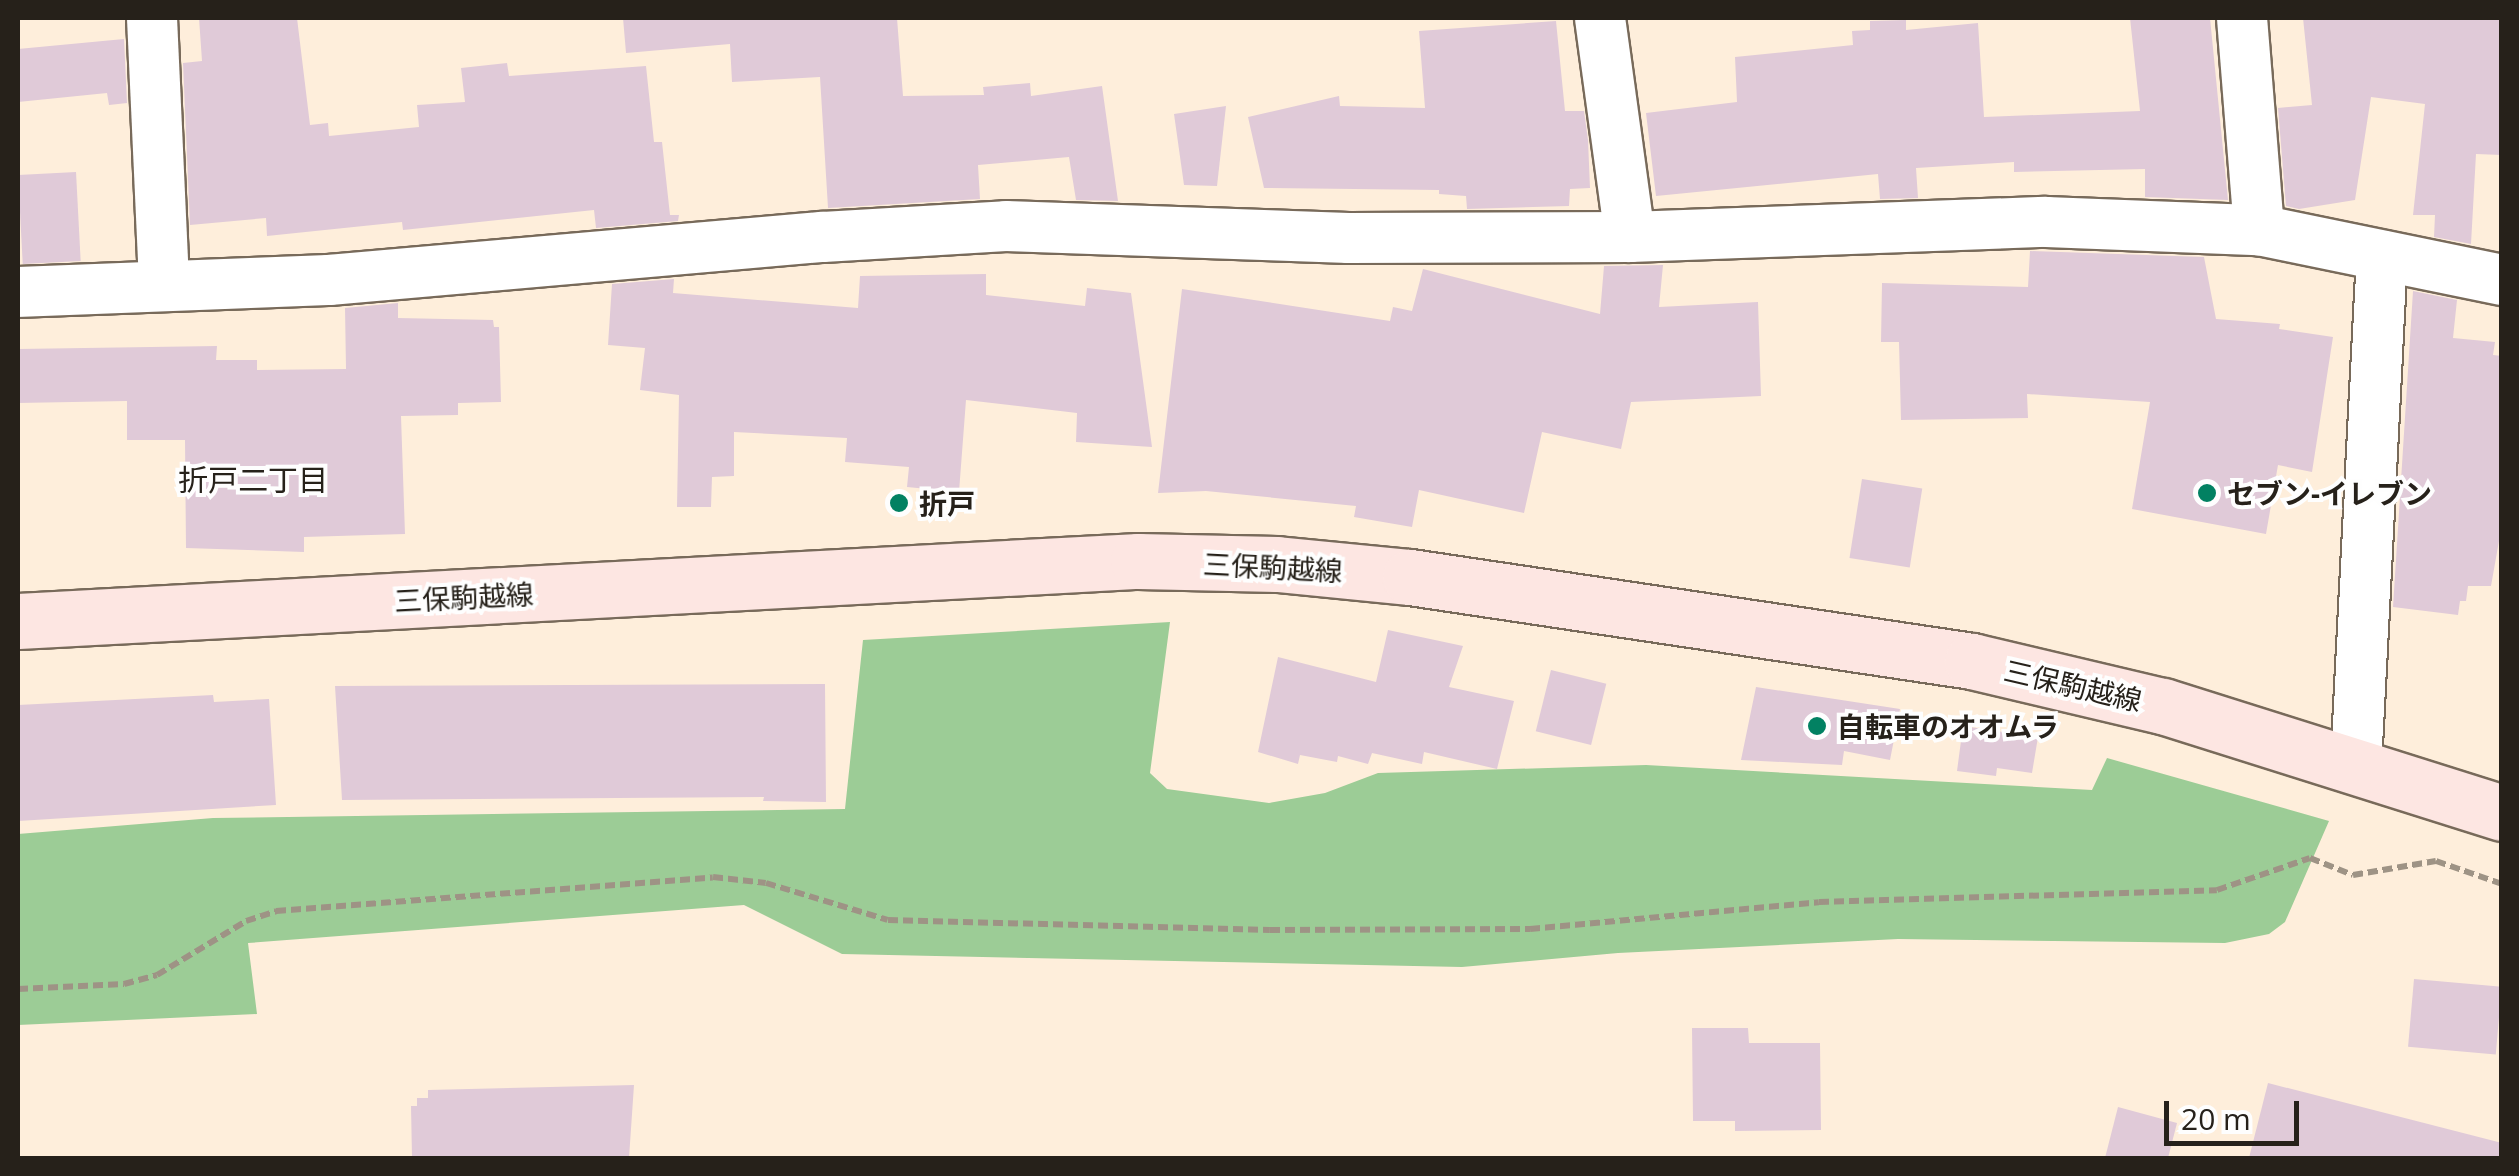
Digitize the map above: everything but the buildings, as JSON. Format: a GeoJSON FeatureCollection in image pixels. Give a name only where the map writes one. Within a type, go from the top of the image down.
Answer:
{"type":"FeatureCollection","features":[{"type":"Feature","properties":{"kind":"main road","name":"三保駒越線"},"geometry":{"type":"LineString","coordinates":[[18,621],[1138,562],[1278,564],[1410,577],[1972,661],[2163,706],[2502,813]]}},
{"type":"Feature","properties":{"kind":"street"},"geometry":{"type":"LineString","coordinates":[[152,18],[164,286]]}},
{"type":"Feature","properties":{"kind":"street"},"geometry":{"type":"LineString","coordinates":[[1600,18],[1630,237]]}},
{"type":"Feature","properties":{"kind":"street"},"geometry":{"type":"LineString","coordinates":[[2242,18],[2259,230]]}},
{"type":"Feature","properties":{"kind":"street"},"geometry":{"type":"LineString","coordinates":[[18,292],[329,280],[823,237],[1006,226],[1349,238],[1630,237],[2046,222],[2259,230],[2502,280]]}},
{"type":"Feature","properties":{"kind":"street"},"geometry":{"type":"LineString","coordinates":[[2356,765],[2382,256]]}},
{"type":"Feature","properties":{"kind":"path"},"geometry":{"type":"LineString","coordinates":[[18,990],[124,984],[157,975],[246,922],[276,910],[713,877],[766,883],[888,920],[1270,930],[1530,929],[1819,902],[2217,890],[2310,858],[2352,874],[2436,861],[2502,884]]}},
{"type":"Feature","properties":{"kind":"green space"},"geometry":{"type":"Polygon","coordinates":[[[1170,622],[1150,773],[1167,789],[1269,803],[1325,793],[1378,773],[1646,765],[2092,790],[2107,758],[2329,821],[2285,922],[2269,934],[2225,943],[1898,939],[1618,953],[1462,967],[842,954],[744,905],[248,943],[257,1014],[18,1025],[18,834],[213,818],[845,809],[863,640],[1170,622]]]}},
{"type":"Feature","properties":{"kind":"place","name":"セブン-イレブン"},"geometry":{"type":"Point","coordinates":[2207,493]}},
{"type":"Feature","properties":{"kind":"place","name":"折戸"},"geometry":{"type":"Point","coordinates":[899,503]}},
{"type":"Feature","properties":{"kind":"place","name":"自転車のオオムラ"},"geometry":{"type":"Point","coordinates":[1817,726]}},
{"type":"Feature","properties":{"kind":"district","name":"折戸二丁目"},"geometry":{"type":"Point","coordinates":[253,480]}}]}
